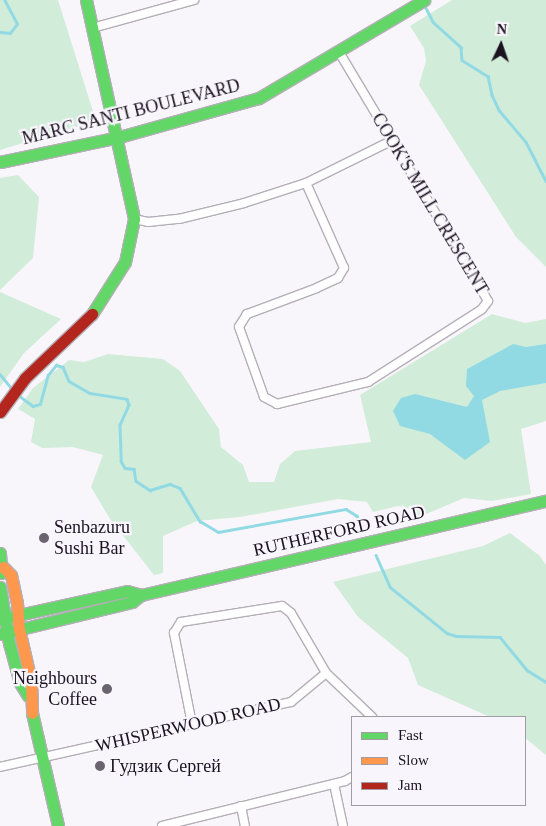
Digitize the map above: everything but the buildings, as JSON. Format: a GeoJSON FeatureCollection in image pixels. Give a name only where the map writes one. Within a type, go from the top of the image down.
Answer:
{"type":"FeatureCollection","features":[{"type":"Feature","properties":{"kind":"street"},"geometry":{"type":"LineString","coordinates":[[0,412],[24,378],[97,309],[125,262],[134,219],[120,137],[86,0]]}},
{"type":"Feature","properties":{"kind":"street"},"geometry":{"type":"LineString","coordinates":[[92,28],[194,0]]}},
{"type":"Feature","properties":{"kind":"street","name":"MARC SANTI BOULEVARD"},"geometry":{"type":"LineString","coordinates":[[0,162],[120,137],[259,98],[424,0]]}},
{"type":"Feature","properties":{"kind":"street","name":"COOK'S MILL CRESCENT"},"geometry":{"type":"LineString","coordinates":[[306,183],[344,268],[338,278],[317,288],[247,314],[240,328],[264,397],[277,404],[368,382],[482,309],[488,302],[339,52]]}},
{"type":"Feature","properties":{"kind":"street"},"geometry":{"type":"LineString","coordinates":[[134,219],[148,222],[179,219],[306,183],[392,141]]}},
{"type":"Feature","properties":{"kind":"street","name":"RUTHERFORD ROAD"},"geometry":{"type":"LineString","coordinates":[[9,632],[132,602],[141,595],[546,501]]}},
{"type":"Feature","properties":{"kind":"street"},"geometry":{"type":"LineString","coordinates":[[0,553],[1,570],[12,575],[18,614],[9,632]]}},
{"type":"Feature","properties":{"kind":"street"},"geometry":{"type":"LineString","coordinates":[[0,587],[3,618],[32,681],[28,696],[58,826]]}},
{"type":"Feature","properties":{"kind":"street","name":"RUTHERFORD ROAD"},"geometry":{"type":"LineString","coordinates":[[3,618],[127,591],[141,595]]}},
{"type":"Feature","properties":{"kind":"street"},"geometry":{"type":"LineString","coordinates":[[192,724],[174,633],[181,622],[282,606],[291,613],[326,673],[371,716]]}},
{"type":"Feature","properties":{"kind":"street","name":"WHISPERWOOD ROAD"},"geometry":{"type":"LineString","coordinates":[[0,767],[291,702],[326,673]]}},
{"type":"Feature","properties":{"kind":"street"},"geometry":{"type":"LineString","coordinates":[[162,826],[334,784],[351,777]]}},
{"type":"Feature","properties":{"kind":"street"},"geometry":{"type":"LineString","coordinates":[[334,784],[343,826]]}},
{"type":"Feature","properties":{"kind":"street"},"geometry":{"type":"LineString","coordinates":[[241,806],[245,826]]}},
{"type":"Feature","properties":{"kind":"green space"},"geometry":{"type":"Polygon","coordinates":[[[0,0],[58,0],[96,121],[0,150],[0,0]]]}},
{"type":"Feature","properties":{"kind":"green space"},"geometry":{"type":"Polygon","coordinates":[[[452,0],[546,0],[546,267],[516,237],[419,85],[426,61],[424,48],[410,26],[452,0]]]}},
{"type":"Feature","properties":{"kind":"green space"},"geometry":{"type":"Polygon","coordinates":[[[18,175],[39,197],[33,258],[0,290],[0,178],[18,175]]]}},
{"type":"Feature","properties":{"kind":"green space"},"geometry":{"type":"Polygon","coordinates":[[[0,292],[61,319],[24,353],[0,387],[0,292]]]}},
{"type":"Feature","properties":{"kind":"green space"},"geometry":{"type":"Polygon","coordinates":[[[492,314],[525,323],[546,319],[546,421],[521,429],[531,494],[492,501],[464,498],[419,517],[412,509],[398,506],[373,512],[367,502],[338,499],[240,517],[197,521],[163,536],[163,573],[154,575],[110,519],[91,487],[103,455],[73,447],[42,448],[31,442],[35,419],[18,409],[33,388],[69,360],[84,362],[108,354],[163,359],[180,371],[219,429],[221,447],[243,465],[249,482],[274,482],[280,464],[295,451],[371,442],[360,395],[492,314]]]}},
{"type":"Feature","properties":{"kind":"green space"},"geometry":{"type":"Polygon","coordinates":[[[510,533],[540,556],[546,565],[546,755],[526,739],[526,716],[488,716],[418,685],[408,658],[358,617],[333,582],[483,546],[510,533]]]}},
{"type":"Feature","properties":{"kind":"water"},"geometry":{"type":"Polygon","coordinates":[[[513,344],[526,347],[546,344],[546,383],[500,391],[482,400],[490,442],[465,460],[430,434],[400,426],[393,411],[401,398],[415,394],[467,407],[474,396],[466,386],[467,369],[513,344]]]}},
{"type":"Feature","properties":{"kind":"waterway"},"geometry":{"type":"LineString","coordinates":[[0,32],[10,33],[17,24],[4,0]]}},
{"type":"Feature","properties":{"kind":"waterway"},"geometry":{"type":"LineString","coordinates":[[424,4],[433,22],[461,47],[462,60],[488,76],[492,95],[499,110],[526,142],[546,181]]}},
{"type":"Feature","properties":{"kind":"waterway"},"geometry":{"type":"LineString","coordinates":[[17,394],[33,406],[40,404],[48,375],[56,365],[63,367],[69,381],[90,393],[127,399],[129,405],[120,425],[121,461],[125,468],[134,469],[136,481],[150,490],[170,484],[180,488],[200,521],[218,532],[346,509],[357,516],[363,529]]}},
{"type":"Feature","properties":{"kind":"waterway"},"geometry":{"type":"LineString","coordinates":[[0,374],[13,390]]}},
{"type":"Feature","properties":{"kind":"waterway"},"geometry":{"type":"LineString","coordinates":[[376,555],[390,587],[447,633],[456,636],[500,637],[527,670],[546,682]]}},
{"type":"Feature","properties":{"kind":"traffic: fast"},"geometry":{"type":"LineString","coordinates":[[86,0],[134,219],[125,262],[92,314]]}},
{"type":"Feature","properties":{"kind":"traffic: fast"},"geometry":{"type":"LineString","coordinates":[[0,162],[119,137],[259,98],[424,0]]}},
{"type":"Feature","properties":{"kind":"traffic: fast"},"geometry":{"type":"LineString","coordinates":[[0,634],[132,602],[141,595],[546,501]]}},
{"type":"Feature","properties":{"kind":"traffic: fast"},"geometry":{"type":"LineString","coordinates":[[0,553],[1,573]]}},
{"type":"Feature","properties":{"kind":"traffic: fast"},"geometry":{"type":"LineString","coordinates":[[0,587],[9,643],[20,683],[28,696]]}},
{"type":"Feature","properties":{"kind":"traffic: fast"},"geometry":{"type":"LineString","coordinates":[[0,619],[127,591],[141,595]]}},
{"type":"Feature","properties":{"kind":"traffic: fast"},"geometry":{"type":"LineString","coordinates":[[32,713],[58,826]]}},
{"type":"Feature","properties":{"kind":"traffic: slow"},"geometry":{"type":"LineString","coordinates":[[3,567],[11,575],[17,603],[19,629],[31,681],[32,713]]}},
{"type":"Feature","properties":{"kind":"traffic: jam"},"geometry":{"type":"LineString","coordinates":[[0,412],[25,378],[92,314]]}},
{"type":"Feature","properties":{"kind":"place","name":"Senbazuru Sushi Bar"},"geometry":{"type":"Point","coordinates":[44,538]}},
{"type":"Feature","properties":{"kind":"place","name":"Neighbours Coffee"},"geometry":{"type":"Point","coordinates":[107,689]}},
{"type":"Feature","properties":{"kind":"place","name":"Гудзик Сергей"},"geometry":{"type":"Point","coordinates":[100,766]}}]}
